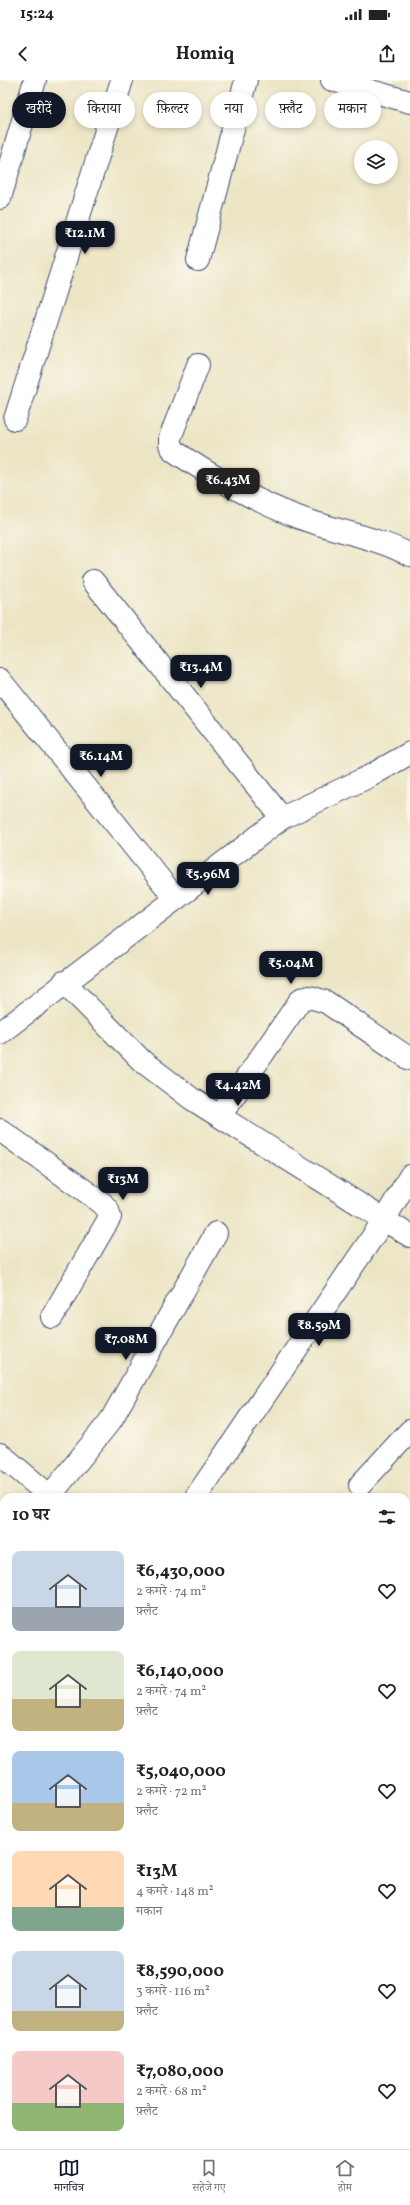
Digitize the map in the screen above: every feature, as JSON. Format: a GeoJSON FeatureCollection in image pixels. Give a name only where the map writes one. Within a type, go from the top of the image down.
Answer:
{"type":"FeatureCollection","features":[{"type":"Feature","properties":{"kind":"street"},"geometry":{"type":"LineString","coordinates":[[0,198],[35,80]]}},
{"type":"Feature","properties":{"kind":"street"},"geometry":{"type":"LineString","coordinates":[[15,419],[122,80]]}},
{"type":"Feature","properties":{"kind":"street"},"geometry":{"type":"LineString","coordinates":[[198,260],[246,80]]}},
{"type":"Feature","properties":{"kind":"street"},"geometry":{"type":"LineString","coordinates":[[332,80],[410,102]]}},
{"type":"Feature","properties":{"kind":"street"},"geometry":{"type":"LineString","coordinates":[[198,365],[170,438],[170,444],[174,451],[267,505],[296,517],[361,535],[410,555]]}},
{"type":"Feature","properties":{"kind":"street"},"geometry":{"type":"LineString","coordinates":[[93,581],[282,818]]}},
{"type":"Feature","properties":{"kind":"street"},"geometry":{"type":"LineString","coordinates":[[0,680],[176,899]]}},
{"type":"Feature","properties":{"kind":"street"},"geometry":{"type":"LineString","coordinates":[[0,1033],[64,982],[282,818],[370,776],[410,753]]}},
{"type":"Feature","properties":{"kind":"street"},"geometry":{"type":"LineString","coordinates":[[64,982],[142,1061],[192,1099],[410,1236]]}},
{"type":"Feature","properties":{"kind":"street"},"geometry":{"type":"LineString","coordinates":[[220,1116],[301,999],[310,997],[326,1002],[410,1059]]}},
{"type":"Feature","properties":{"kind":"street"},"geometry":{"type":"LineString","coordinates":[[0,1130],[102,1203],[108,1210],[110,1217],[52,1317]]}},
{"type":"Feature","properties":{"kind":"street"},"geometry":{"type":"LineString","coordinates":[[199,1493],[384,1220],[410,1176]]}},
{"type":"Feature","properties":{"kind":"street"},"geometry":{"type":"LineString","coordinates":[[53,1493],[111,1420],[216,1233]]}},
{"type":"Feature","properties":{"kind":"street"},"geometry":{"type":"LineString","coordinates":[[360,1485],[410,1431]]}},
{"type":"Feature","properties":{"kind":"street"},"geometry":{"type":"LineString","coordinates":[[0,1454],[45,1493]]}}]}
